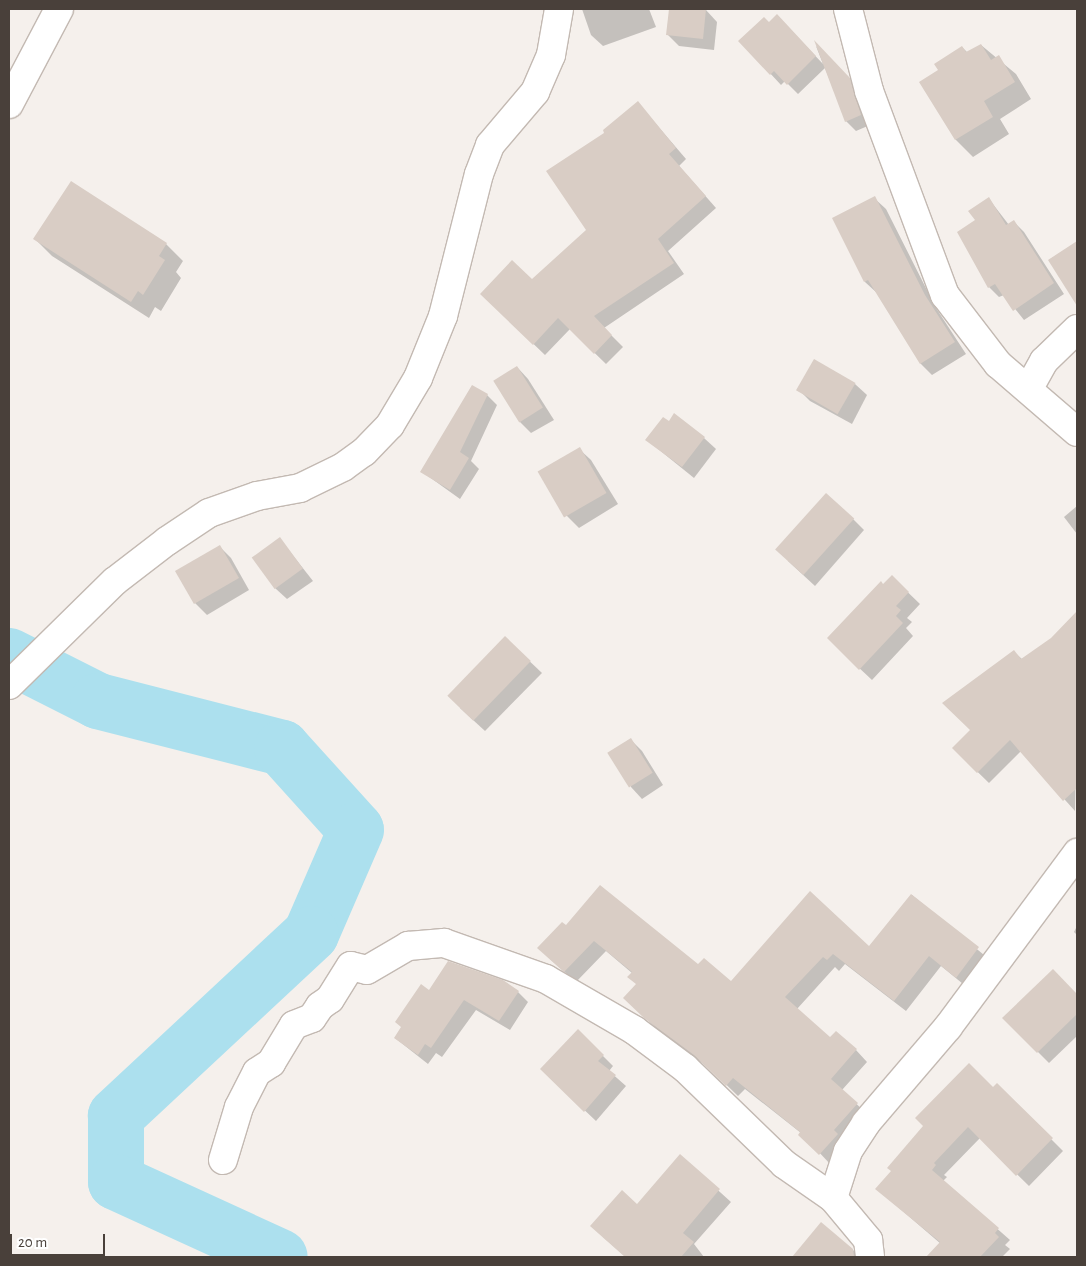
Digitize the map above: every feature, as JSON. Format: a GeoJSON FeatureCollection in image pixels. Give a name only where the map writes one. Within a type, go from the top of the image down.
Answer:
{"type":"FeatureCollection","features":[{"type":"Feature","properties":{"kind":"street"},"geometry":{"type":"LineString","coordinates":[[9,104],[59,9]]}},
{"type":"Feature","properties":{"kind":"street"},"geometry":{"type":"LineString","coordinates":[[9,685],[115,581],[181,531],[209,513],[257,496],[300,488],[343,467],[364,452],[390,425],[418,378],[443,316],[479,174],[490,146],[535,92],[551,55],[559,9]]}},
{"type":"Feature","properties":{"kind":"street"},"geometry":{"type":"LineString","coordinates":[[848,9],[869,91],[945,294],[998,364],[1029,388],[1077,432]]}},
{"type":"Feature","properties":{"kind":"street"},"geometry":{"type":"LineString","coordinates":[[1029,388],[1044,361],[1077,329]]}},
{"type":"Feature","properties":{"kind":"street"},"geometry":{"type":"LineString","coordinates":[[833,1198],[848,1151],[866,1123],[948,1027],[1077,853]]}},
{"type":"Feature","properties":{"kind":"street"},"geometry":{"type":"LineString","coordinates":[[223,1160],[239,1107],[257,1072],[271,1063],[294,1026],[312,1018],[320,1006],[330,999],[350,966],[367,970],[408,946],[444,943],[546,979],[634,1030],[685,1068],[784,1164],[833,1198],[868,1240],[870,1257]]}},
{"type":"Feature","properties":{"kind":"building"},"geometry":{"type":"Polygon","coordinates":[[[669,9],[706,9],[703,39],[666,35],[669,9]]]}},
{"type":"Feature","properties":{"kind":"building"},"geometry":{"type":"Polygon","coordinates":[[[777,14],[816,56],[787,85],[774,71],[770,75],[738,41],[764,17],[769,22],[777,14]]]}},
{"type":"Feature","properties":{"kind":"building"},"geometry":{"type":"Polygon","coordinates":[[[814,40],[850,78],[861,115],[845,122],[814,40]]]}},
{"type":"Feature","properties":{"kind":"building"},"geometry":{"type":"Polygon","coordinates":[[[981,44],[991,60],[999,55],[1015,82],[984,101],[993,117],[955,140],[919,82],[938,70],[934,64],[962,46],[966,52],[981,44]]]}},
{"type":"Feature","properties":{"kind":"building"},"geometry":{"type":"Polygon","coordinates":[[[638,101],[676,148],[669,154],[706,196],[658,239],[674,263],[594,316],[612,335],[594,354],[558,318],[533,345],[480,294],[512,260],[532,279],[586,230],[546,171],[604,133],[603,130],[638,101]]]}},
{"type":"Feature","properties":{"kind":"building"},"geometry":{"type":"Polygon","coordinates":[[[71,181],[167,243],[159,256],[165,260],[143,295],[138,291],[131,302],[33,239],[71,181]]]}},
{"type":"Feature","properties":{"kind":"building"},"geometry":{"type":"Polygon","coordinates":[[[875,196],[925,295],[955,342],[920,364],[868,280],[864,282],[832,218],[875,196]]]}},
{"type":"Feature","properties":{"kind":"building"},"geometry":{"type":"Polygon","coordinates":[[[989,197],[1006,225],[1014,220],[1054,283],[1013,311],[995,284],[988,288],[957,232],[975,220],[968,211],[989,197]]]}},
{"type":"Feature","properties":{"kind":"building"},"geometry":{"type":"Polygon","coordinates":[[[1077,241],[1077,306],[1048,260],[1077,241]]]}},
{"type":"Feature","properties":{"kind":"building"},"geometry":{"type":"Polygon","coordinates":[[[814,359],[856,383],[838,414],[796,390],[814,359]]]}},
{"type":"Feature","properties":{"kind":"building"},"geometry":{"type":"Polygon","coordinates":[[[517,366],[543,408],[519,422],[493,381],[517,366]]]}},
{"type":"Feature","properties":{"kind":"building"},"geometry":{"type":"Polygon","coordinates":[[[472,385],[488,394],[460,452],[469,458],[450,490],[420,472],[472,385]]]}},
{"type":"Feature","properties":{"kind":"building"},"geometry":{"type":"Polygon","coordinates":[[[674,413],[705,437],[682,467],[645,440],[663,417],[669,421],[674,413]]]}},
{"type":"Feature","properties":{"kind":"building"},"geometry":{"type":"Polygon","coordinates":[[[580,447],[606,493],[564,517],[538,472],[580,447]]]}},
{"type":"Feature","properties":{"kind":"building"},"geometry":{"type":"Polygon","coordinates":[[[826,493],[854,518],[803,575],[775,549],[826,493]]]}},
{"type":"Feature","properties":{"kind":"building"},"geometry":{"type":"Polygon","coordinates":[[[280,537],[303,569],[275,589],[252,558],[280,537]]]}},
{"type":"Feature","properties":{"kind":"building"},"geometry":{"type":"Polygon","coordinates":[[[220,545],[239,578],[194,604],[175,571],[220,545]]]}},
{"type":"Feature","properties":{"kind":"building"},"geometry":{"type":"Polygon","coordinates":[[[892,575],[909,592],[896,606],[901,610],[896,616],[903,623],[859,670],[827,638],[881,581],[883,584],[892,575]]]}},
{"type":"Feature","properties":{"kind":"building"},"geometry":{"type":"Polygon","coordinates":[[[1077,611],[1077,788],[1063,801],[1010,740],[977,773],[952,748],[970,730],[942,703],[1014,650],[1021,659],[1051,638],[1077,611]]]}},
{"type":"Feature","properties":{"kind":"building"},"geometry":{"type":"Polygon","coordinates":[[[505,636],[531,661],[473,721],[447,696],[505,636]]]}},
{"type":"Feature","properties":{"kind":"building"},"geometry":{"type":"Polygon","coordinates":[[[631,738],[653,773],[629,788],[607,753],[631,738]]]}},
{"type":"Feature","properties":{"kind":"building"},"geometry":{"type":"Polygon","coordinates":[[[600,885],[698,964],[704,958],[731,981],[810,891],[869,946],[911,894],[979,947],[956,978],[929,956],[894,1001],[833,954],[827,960],[823,957],[785,997],[830,1037],[836,1031],[857,1049],[831,1079],[858,1103],[834,1130],[838,1134],[819,1155],[798,1135],[800,1132],[733,1078],[726,1086],[694,1055],[644,1018],[623,998],[636,984],[627,977],[632,972],[594,941],[564,972],[537,948],[562,922],[566,925],[600,885]]]}},
{"type":"Feature","properties":{"kind":"building"},"geometry":{"type":"Polygon","coordinates":[[[448,961],[503,980],[519,991],[499,1021],[464,1000],[431,1048],[425,1044],[418,1055],[394,1038],[401,1027],[395,1022],[421,984],[429,990],[448,961]]]}},
{"type":"Feature","properties":{"kind":"building"},"geometry":{"type":"Polygon","coordinates":[[[1053,969],[1077,994],[1077,1014],[1037,1053],[1002,1018],[1053,969]]]}},
{"type":"Feature","properties":{"kind":"building"},"geometry":{"type":"Polygon","coordinates":[[[578,1029],[604,1055],[598,1061],[616,1075],[584,1112],[540,1069],[578,1029]]]}},
{"type":"Feature","properties":{"kind":"building"},"geometry":{"type":"Polygon","coordinates":[[[969,1063],[993,1087],[997,1083],[1053,1138],[1016,1176],[968,1127],[934,1163],[936,1165],[932,1170],[999,1228],[995,1233],[999,1237],[980,1257],[926,1257],[940,1242],[875,1189],[891,1171],[887,1168],[923,1126],[915,1118],[969,1063]]]}},
{"type":"Feature","properties":{"kind":"building"},"geometry":{"type":"Polygon","coordinates":[[[680,1154],[720,1189],[683,1233],[694,1242],[681,1257],[625,1257],[590,1226],[622,1190],[637,1204],[680,1154]]]}},
{"type":"Feature","properties":{"kind":"building"},"geometry":{"type":"Polygon","coordinates":[[[821,1222],[853,1249],[854,1257],[792,1257],[821,1222]]]}},
{"type":"Feature","properties":{"kind":"waterway"},"geometry":{"type":"LineString","coordinates":[[9,656],[98,701],[282,748],[356,830],[311,934],[116,1116],[116,1182],[280,1257]]}}]}
